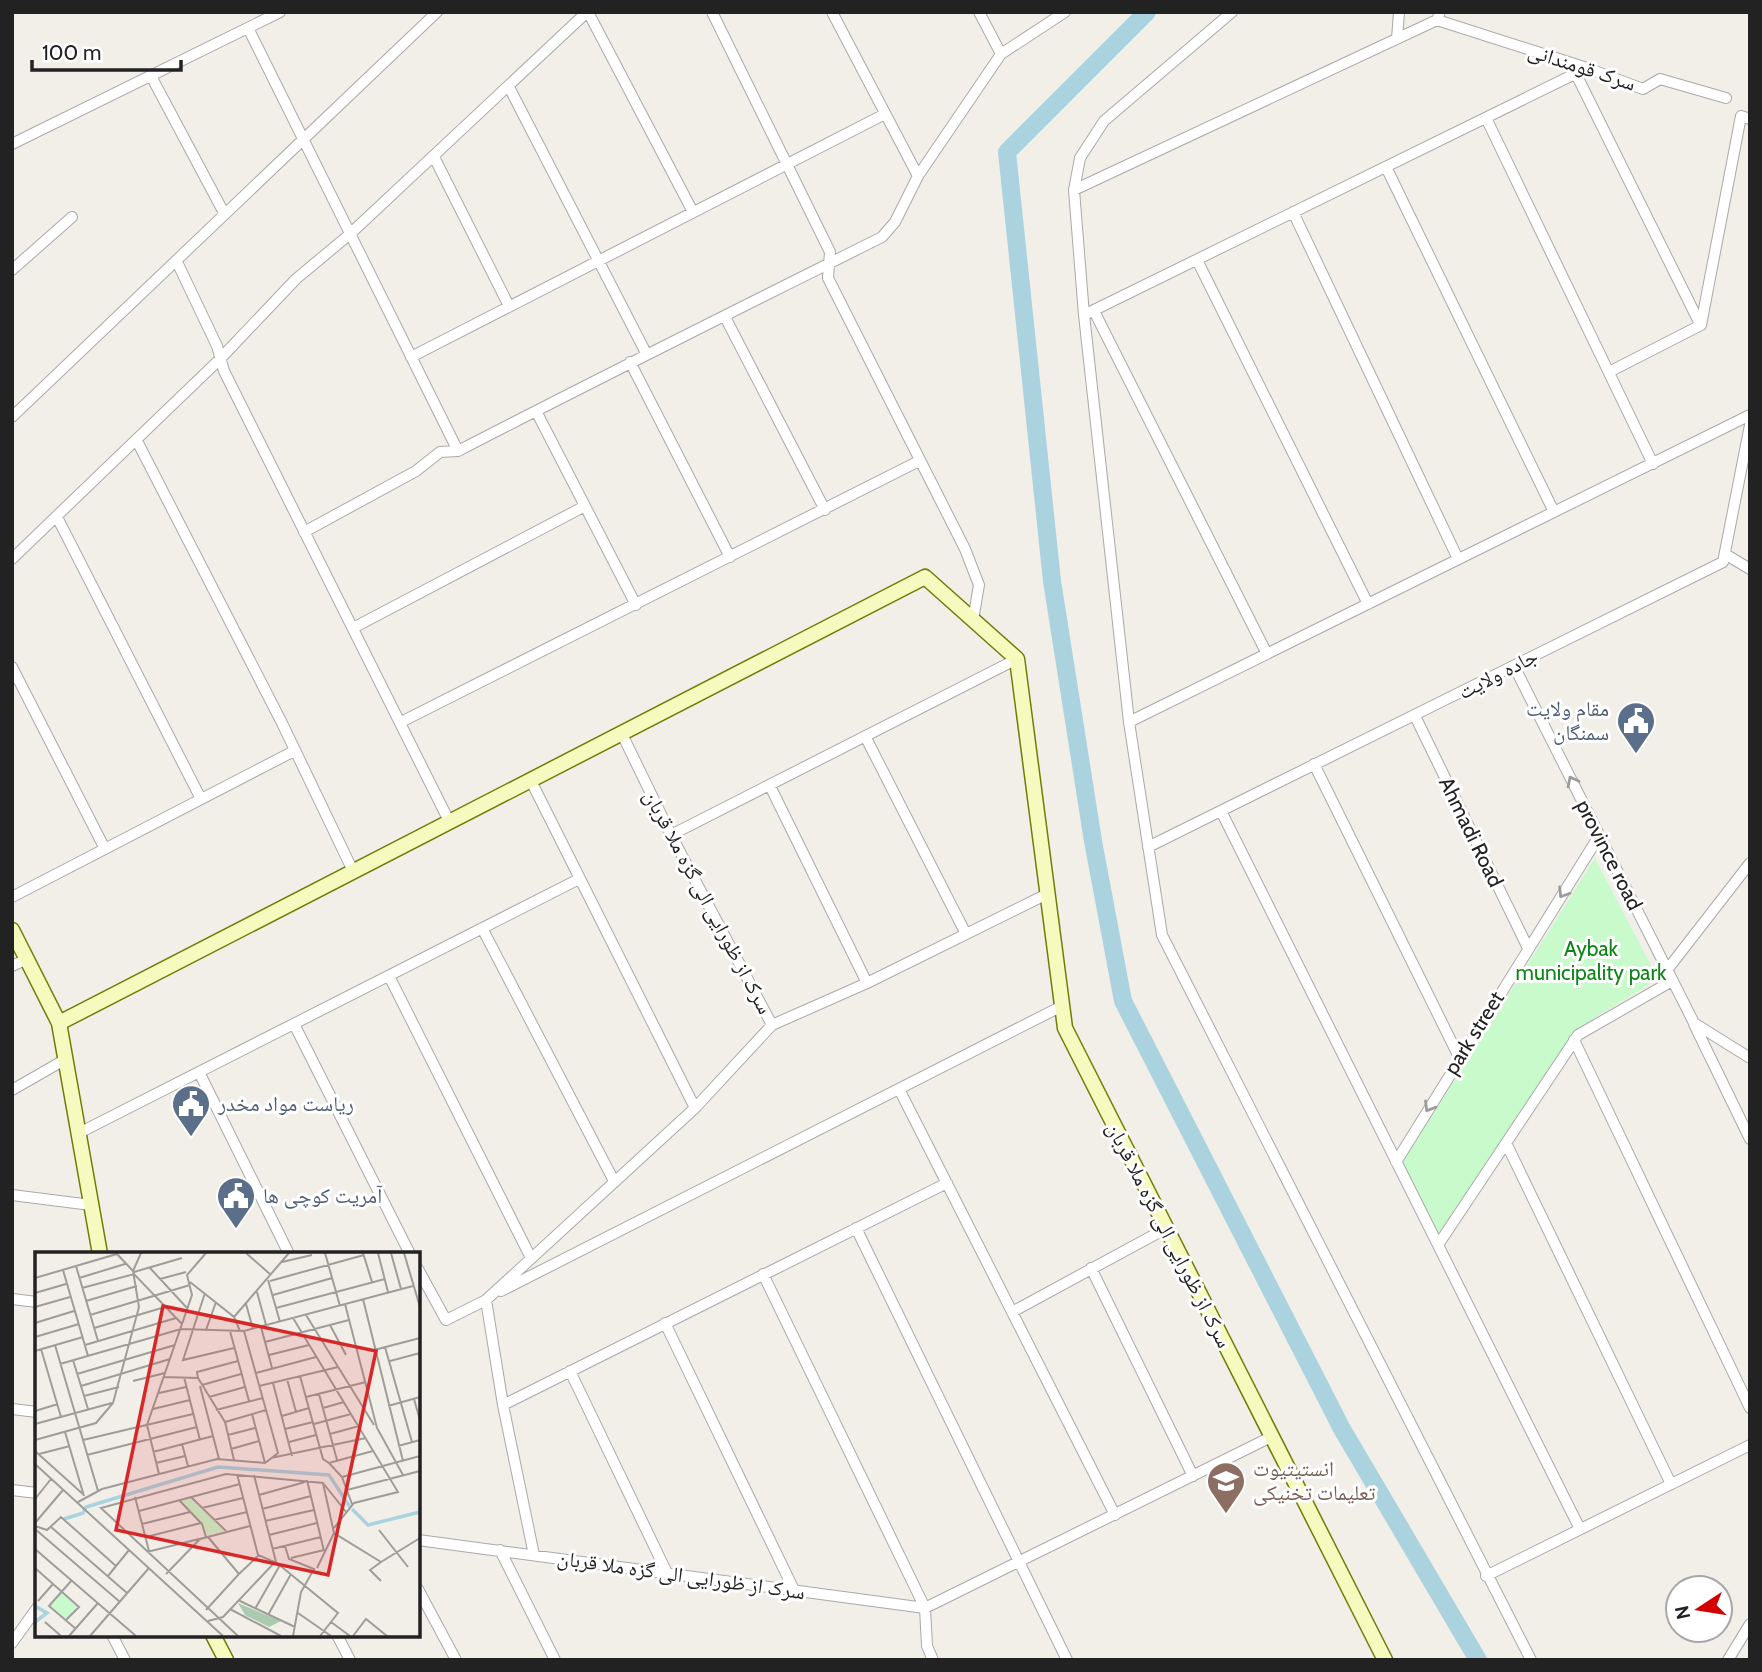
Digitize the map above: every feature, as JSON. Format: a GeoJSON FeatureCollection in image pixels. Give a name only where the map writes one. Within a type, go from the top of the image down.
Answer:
{"type":"FeatureCollection","features":[{"type":"Feature","properties":{"kind":"street"},"geometry":{"type":"LineString","coordinates":[[12,145],[280,12]]}},
{"type":"Feature","properties":{"kind":"street"},"geometry":{"type":"LineString","coordinates":[[12,417],[437,12]]}},
{"type":"Feature","properties":{"kind":"street"},"geometry":{"type":"LineString","coordinates":[[12,559],[137,441],[296,279],[434,157],[587,12],[693,212]]}},
{"type":"Feature","properties":{"kind":"street"},"geometry":{"type":"LineString","coordinates":[[712,12],[830,252],[828,278],[965,549],[979,585],[973,620]]}},
{"type":"Feature","properties":{"kind":"street"},"geometry":{"type":"LineString","coordinates":[[832,12],[883,115],[918,176]]}},
{"type":"Feature","properties":{"kind":"street"},"geometry":{"type":"LineString","coordinates":[[979,12],[1001,54]]}},
{"type":"Feature","properties":{"kind":"street"},"geometry":{"type":"LineString","coordinates":[[304,532],[416,471],[440,452],[458,451],[646,353],[725,317],[882,237],[895,222],[918,176],[1001,54],[1065,12]]}},
{"type":"Feature","properties":{"kind":"street"},"geometry":{"type":"LineString","coordinates":[[1232,12],[1104,121],[1080,158],[1074,190],[1089,313],[1129,722],[1163,935],[1486,1576],[1531,1660]]}},
{"type":"Feature","properties":{"kind":"street"},"geometry":{"type":"LineString","coordinates":[[1397,39],[1399,12]]}},
{"type":"Feature","properties":{"kind":"street"},"geometry":{"type":"LineString","coordinates":[[1074,190],[1397,39],[1439,16]]}},
{"type":"Feature","properties":{"kind":"street","name":"سرک قومندانی"},"geometry":{"type":"LineString","coordinates":[[1439,16],[1643,89],[1660,79],[1726,98]]}},
{"type":"Feature","properties":{"kind":"street"},"geometry":{"type":"LineString","coordinates":[[248,28],[458,451]]}},
{"type":"Feature","properties":{"kind":"street"},"geometry":{"type":"LineString","coordinates":[[1089,313],[1587,68]]}},
{"type":"Feature","properties":{"kind":"street"},"geometry":{"type":"LineString","coordinates":[[1576,74],[1701,325]]}},
{"type":"Feature","properties":{"kind":"street"},"geometry":{"type":"LineString","coordinates":[[151,76],[224,213]]}},
{"type":"Feature","properties":{"kind":"street"},"geometry":{"type":"LineString","coordinates":[[509,88],[646,353]]}},
{"type":"Feature","properties":{"kind":"street"},"geometry":{"type":"LineString","coordinates":[[411,357],[883,115]]}},
{"type":"Feature","properties":{"kind":"street"},"geometry":{"type":"LineString","coordinates":[[1486,118],[1653,464]]}},
{"type":"Feature","properties":{"kind":"street"},"geometry":{"type":"LineString","coordinates":[[1701,325],[1745,118]]}},
{"type":"Feature","properties":{"kind":"street"},"geometry":{"type":"LineString","coordinates":[[434,157],[509,306]]}},
{"type":"Feature","properties":{"kind":"street"},"geometry":{"type":"LineString","coordinates":[[1386,167],[1554,512]]}},
{"type":"Feature","properties":{"kind":"street"},"geometry":{"type":"LineString","coordinates":[[1293,212],[1458,559]]}},
{"type":"Feature","properties":{"kind":"street"},"geometry":{"type":"LineString","coordinates":[[12,271],[72,217]]}},
{"type":"Feature","properties":{"kind":"street"},"geometry":{"type":"LineString","coordinates":[[1197,260],[1368,604]]}},
{"type":"Feature","properties":{"kind":"street"},"geometry":{"type":"LineString","coordinates":[[177,262],[220,359],[304,532],[449,821]]}},
{"type":"Feature","properties":{"kind":"street"},"geometry":{"type":"LineString","coordinates":[[1089,313],[1267,654]]}},
{"type":"Feature","properties":{"kind":"street"},"geometry":{"type":"LineString","coordinates":[[725,317],[825,510]]}},
{"type":"Feature","properties":{"kind":"street"},"geometry":{"type":"LineString","coordinates":[[1609,372],[1701,325]]}},
{"type":"Feature","properties":{"kind":"street"},"geometry":{"type":"LineString","coordinates":[[630,362],[730,557]]}},
{"type":"Feature","properties":{"kind":"street"},"geometry":{"type":"LineString","coordinates":[[536,411],[636,605]]}},
{"type":"Feature","properties":{"kind":"street"},"geometry":{"type":"LineString","coordinates":[[1129,722],[1750,415]]}},
{"type":"Feature","properties":{"kind":"street"},"geometry":{"type":"LineString","coordinates":[[1750,425],[1725,554],[1750,569]]}},
{"type":"Feature","properties":{"kind":"street"},"geometry":{"type":"LineString","coordinates":[[137,441],[353,871]]}},
{"type":"Feature","properties":{"kind":"street"},"geometry":{"type":"LineString","coordinates":[[401,722],[919,461]]}},
{"type":"Feature","properties":{"kind":"street"},"geometry":{"type":"LineString","coordinates":[[353,628],[585,506]]}},
{"type":"Feature","properties":{"kind":"street"},"geometry":{"type":"LineString","coordinates":[[57,517],[201,799]]}},
{"type":"Feature","properties":{"kind":"street","name":"جاده ولایت"},"geometry":{"type":"LineString","coordinates":[[1148,848],[1723,562],[1725,554]]}},
{"type":"Feature","properties":{"kind":"street"},"geometry":{"type":"LineString","coordinates":[[59,1023],[925,577],[1017,659],[671,835]]}},
{"type":"Feature","properties":{"kind":"street","name":"سرک از ظورایی الی گزه ملا قربان"},"geometry":{"type":"LineString","coordinates":[[1017,659],[1065,1028],[1385,1660]]}},
{"type":"Feature","properties":{"kind":"street","name":"province road"},"geometry":{"type":"LineString","coordinates":[[1514,666],[1750,1139]]}},
{"type":"Feature","properties":{"kind":"street"},"geometry":{"type":"LineString","coordinates":[[12,667],[105,849]]}},
{"type":"Feature","properties":{"kind":"street","name":"Ahmadi Road"},"geometry":{"type":"LineString","coordinates":[[1415,716],[1528,948]]}},
{"type":"Feature","properties":{"kind":"street","name":"سرک از ظورایی الی گزه ملا قربان"},"geometry":{"type":"LineString","coordinates":[[621,732],[671,835],[772,1025],[695,1108],[489,1298],[503,1405],[534,1555],[925,1608]]}},
{"type":"Feature","properties":{"kind":"street"},"geometry":{"type":"LineString","coordinates":[[865,736],[965,934]]}},
{"type":"Feature","properties":{"kind":"street"},"geometry":{"type":"LineString","coordinates":[[12,897],[294,751]]}},
{"type":"Feature","properties":{"kind":"street"},"geometry":{"type":"LineString","coordinates":[[1314,764],[1459,1057]]}},
{"type":"Feature","properties":{"kind":"street"},"geometry":{"type":"LineString","coordinates":[[530,779],[695,1108]]}},
{"type":"Feature","properties":{"kind":"street"},"geometry":{"type":"LineString","coordinates":[[770,786],[867,983]]}},
{"type":"Feature","properties":{"kind":"street"},"geometry":{"type":"LineString","coordinates":[[1221,811],[1580,1529]]}},
{"type":"Feature","properties":{"kind":"street","name":"park street"},"geometry":{"type":"LineString","coordinates":[[1396,1161],[1599,835]]}},
{"type":"Feature","properties":{"kind":"street"},"geometry":{"type":"LineString","coordinates":[[1667,970],[1750,863]]}},
{"type":"Feature","properties":{"kind":"street"},"geometry":{"type":"LineString","coordinates":[[79,1133],[579,879]]}},
{"type":"Feature","properties":{"kind":"street"},"geometry":{"type":"LineString","coordinates":[[772,1025],[867,983],[1048,894]]}},
{"type":"Feature","properties":{"kind":"street"},"geometry":{"type":"LineString","coordinates":[[482,929],[614,1181]]}},
{"type":"Feature","properties":{"kind":"street"},"geometry":{"type":"LineString","coordinates":[[12,930],[59,1023],[100,1252]]}},
{"type":"Feature","properties":{"kind":"street"},"geometry":{"type":"LineString","coordinates":[[12,966],[27,958]]}},
{"type":"Feature","properties":{"kind":"street"},"geometry":{"type":"LineString","coordinates":[[389,976],[531,1258]]}},
{"type":"Feature","properties":{"kind":"street"},"geometry":{"type":"LineString","coordinates":[[1438,1245],[1574,1040],[1672,981]]}},
{"type":"Feature","properties":{"kind":"street"},"geometry":{"type":"LineString","coordinates":[[420,1273],[446,1320],[1062,1006]]}},
{"type":"Feature","properties":{"kind":"street"},"geometry":{"type":"LineString","coordinates":[[1694,1023],[1750,1058]]}},
{"type":"Feature","properties":{"kind":"street"},"geometry":{"type":"LineString","coordinates":[[294,1024],[409,1252]]}},
{"type":"Feature","properties":{"kind":"street"},"geometry":{"type":"LineString","coordinates":[[1574,1040],[1750,1408]]}},
{"type":"Feature","properties":{"kind":"street"},"geometry":{"type":"LineString","coordinates":[[12,1090],[66,1059]]}},
{"type":"Feature","properties":{"kind":"street"},"geometry":{"type":"LineString","coordinates":[[200,1072],[288,1252]]}},
{"type":"Feature","properties":{"kind":"street"},"geometry":{"type":"LineString","coordinates":[[899,1089],[1115,1515]]}},
{"type":"Feature","properties":{"kind":"street"},"geometry":{"type":"LineString","coordinates":[[1506,1143],[1671,1484]]}},
{"type":"Feature","properties":{"kind":"street"},"geometry":{"type":"LineString","coordinates":[[503,1405],[947,1183]]}},
{"type":"Feature","properties":{"kind":"street"},"geometry":{"type":"LineString","coordinates":[[12,1195],[91,1205]]}},
{"type":"Feature","properties":{"kind":"street"},"geometry":{"type":"LineString","coordinates":[[856,1228],[1067,1660]]}},
{"type":"Feature","properties":{"kind":"street"},"geometry":{"type":"LineString","coordinates":[[1012,1311],[1165,1229]]}},
{"type":"Feature","properties":{"kind":"street"},"geometry":{"type":"LineString","coordinates":[[1091,1268],[1193,1476]]}},
{"type":"Feature","properties":{"kind":"street"},"geometry":{"type":"LineString","coordinates":[[763,1274],[925,1608],[927,1646],[933,1660]]}},
{"type":"Feature","properties":{"kind":"street"},"geometry":{"type":"LineString","coordinates":[[12,1299],[35,1302]]}},
{"type":"Feature","properties":{"kind":"street"},"geometry":{"type":"LineString","coordinates":[[665,1324],[794,1590]]}},
{"type":"Feature","properties":{"kind":"street"},"geometry":{"type":"LineString","coordinates":[[570,1371],[668,1574]]}},
{"type":"Feature","properties":{"kind":"street"},"geometry":{"type":"LineString","coordinates":[[12,1409],[35,1412]]}},
{"type":"Feature","properties":{"kind":"street"},"geometry":{"type":"LineString","coordinates":[[925,1608],[1271,1437]]}},
{"type":"Feature","properties":{"kind":"street"},"geometry":{"type":"LineString","coordinates":[[1486,1576],[1750,1445]]}},
{"type":"Feature","properties":{"kind":"street"},"geometry":{"type":"LineString","coordinates":[[12,1490],[35,1493]]}},
{"type":"Feature","properties":{"kind":"street"},"geometry":{"type":"LineString","coordinates":[[420,1540],[534,1555]]}},
{"type":"Feature","properties":{"kind":"street"},"geometry":{"type":"LineString","coordinates":[[500,1550],[555,1660]]}},
{"type":"Feature","properties":{"kind":"street"},"geometry":{"type":"LineString","coordinates":[[420,1593],[456,1660]]}},
{"type":"Feature","properties":{"kind":"street"},"geometry":{"type":"LineString","coordinates":[[12,1643],[35,1611]]}},
{"type":"Feature","properties":{"kind":"street"},"geometry":{"type":"LineString","coordinates":[[1728,1660],[1750,1624]]}},
{"type":"Feature","properties":{"kind":"street"},"geometry":{"type":"LineString","coordinates":[[113,1637],[125,1660]]}},
{"type":"Feature","properties":{"kind":"street"},"geometry":{"type":"LineString","coordinates":[[214,1637],[226,1660]]}},
{"type":"Feature","properties":{"kind":"street"},"geometry":{"type":"LineString","coordinates":[[338,1637],[350,1660]]}},
{"type":"Feature","properties":{"kind":"green space","name":"Aybak municipality park"},"geometry":{"type":"Polygon","coordinates":[[[1595,858],[1658,979],[1575,1030],[1439,1235],[1401,1165],[1595,858]]]}},
{"type":"Feature","properties":{"kind":"waterway"},"geometry":{"type":"LineString","coordinates":[[1147,12],[1007,152],[1052,581],[1093,841],[1123,1001],[1342,1429],[1478,1660]]}},
{"type":"Feature","properties":{"kind":"place","name":"مقام ولایت سمنگان"},"geometry":{"type":"Point","coordinates":[1636,755]}},
{"type":"Feature","properties":{"kind":"place","name":"ریاست مواد مخدر"},"geometry":{"type":"Point","coordinates":[191,1138]}},
{"type":"Feature","properties":{"kind":"place","name":"آمریت کوچی ها"},"geometry":{"type":"Point","coordinates":[236,1230]}},
{"type":"Feature","properties":{"kind":"place","name":"انستیتیوت تعلیمات تخنیکی"},"geometry":{"type":"Point","coordinates":[1226,1515]}}]}
